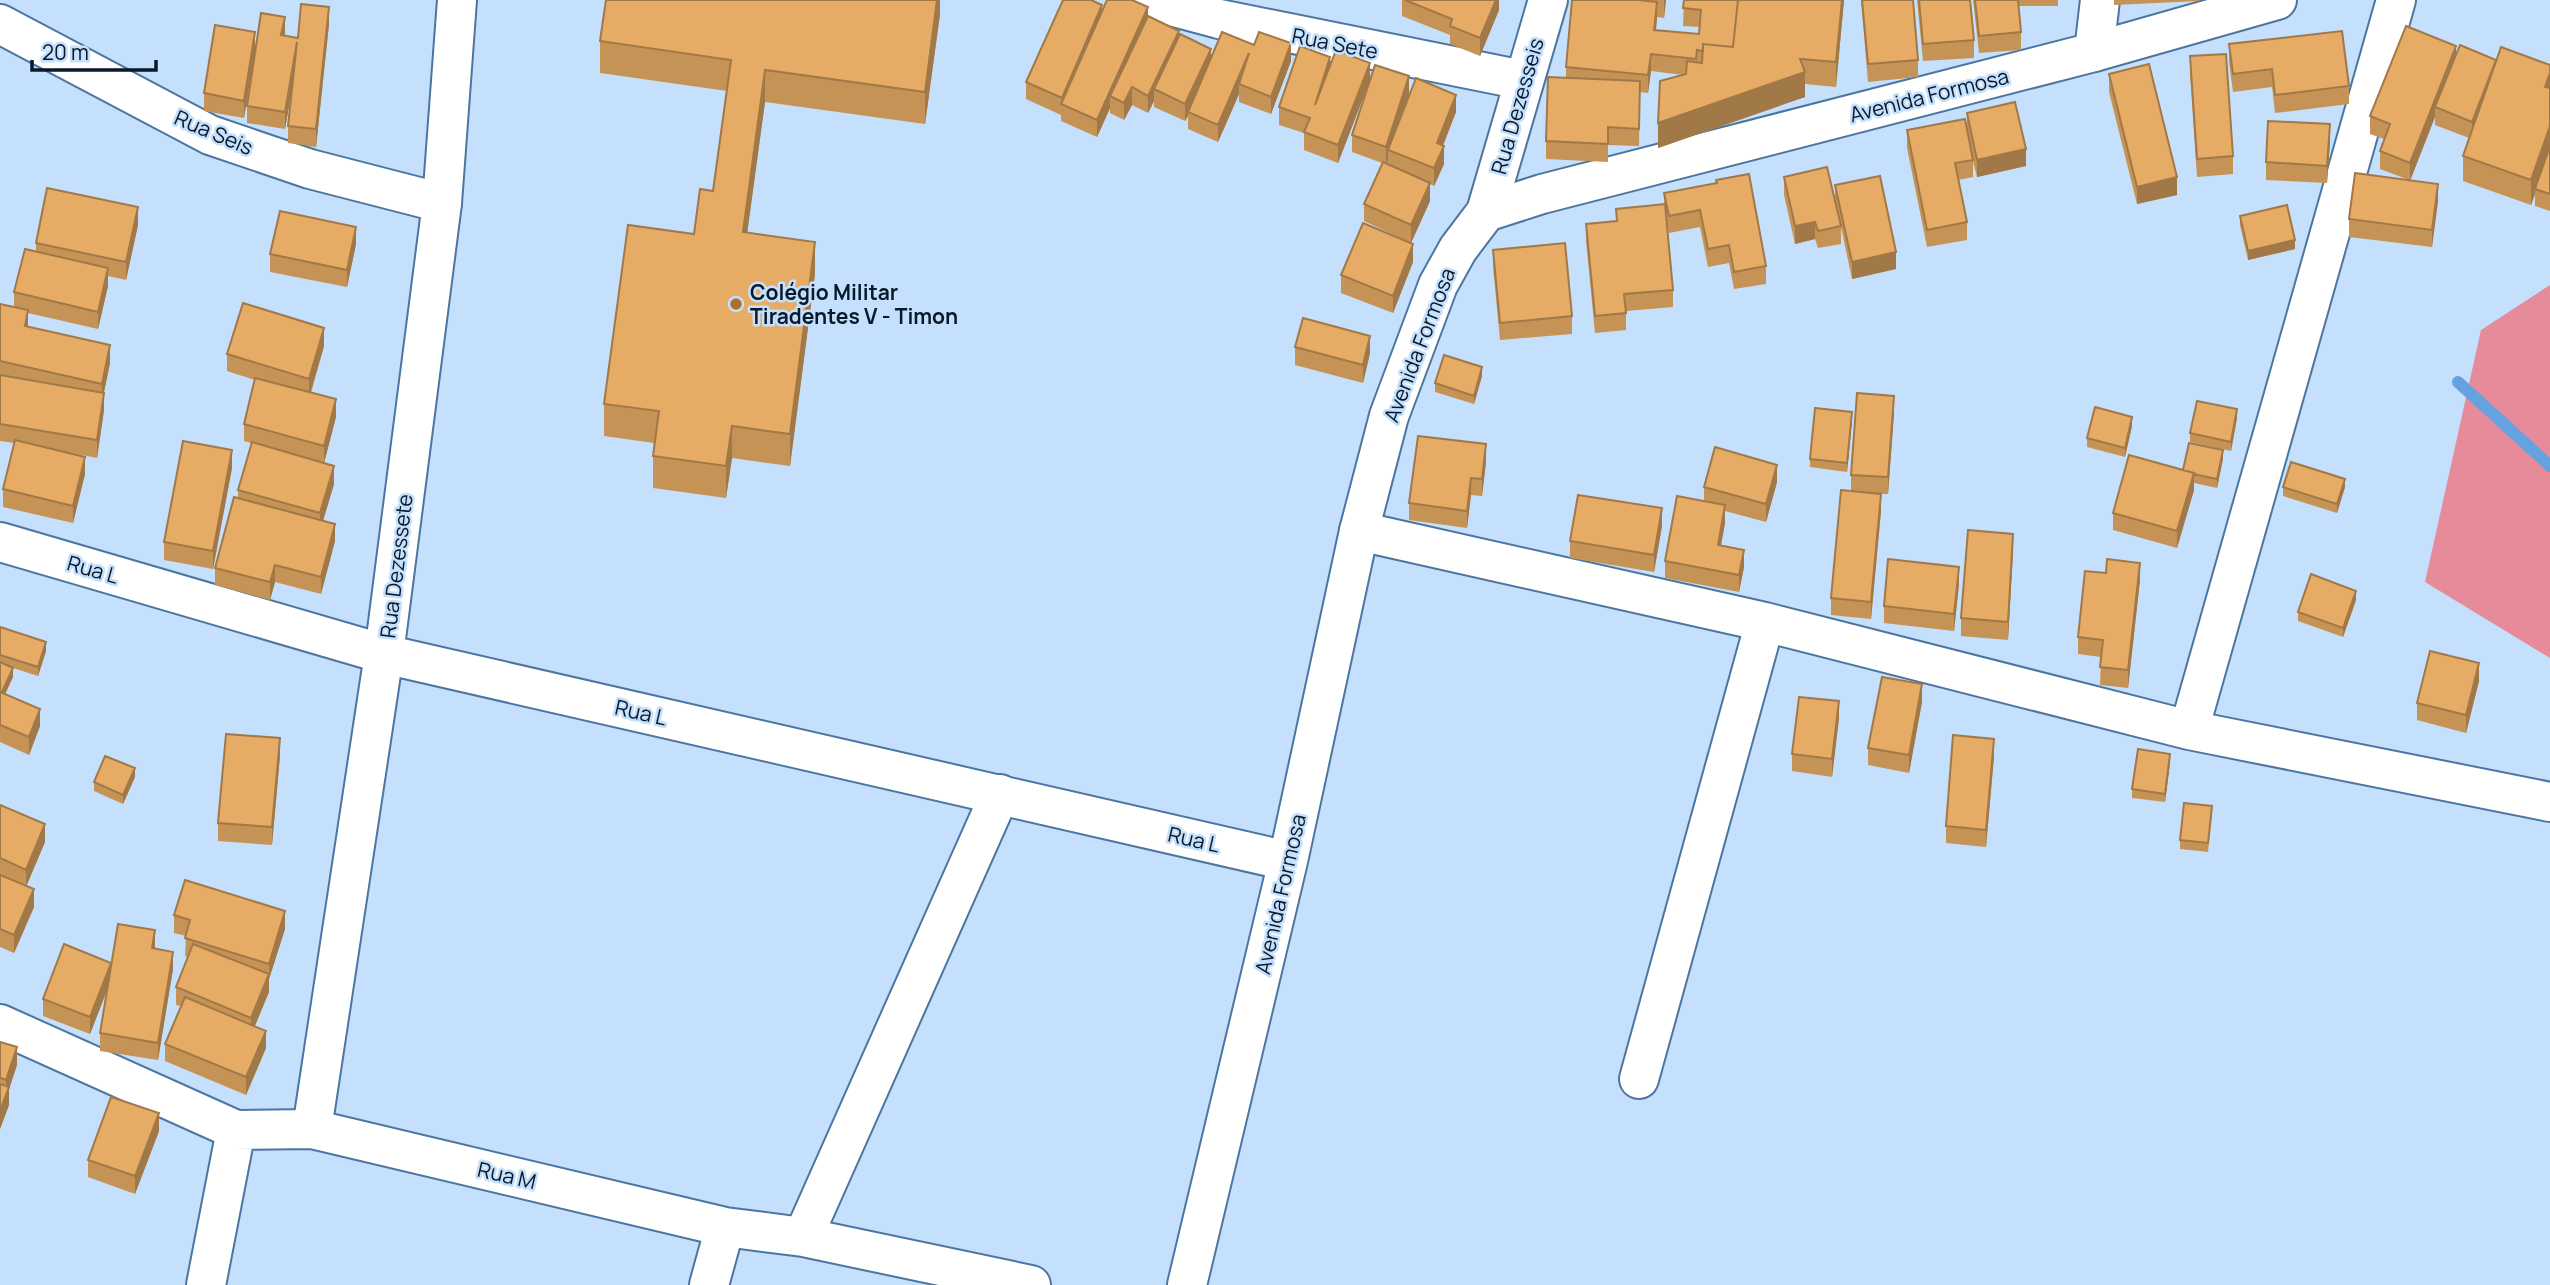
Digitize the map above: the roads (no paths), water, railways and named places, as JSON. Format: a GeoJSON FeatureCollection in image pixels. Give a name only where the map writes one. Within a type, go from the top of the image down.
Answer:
{"type":"FeatureCollection","features":[{"type":"Feature","properties":{"kind":"street","name":"Rua Dezessete"},"geometry":{"type":"LineString","coordinates":[[312,1129],[384,654],[442,203],[457,0]]}},
{"type":"Feature","properties":{"kind":"street","name":"Rua Sete"},"geometry":{"type":"LineString","coordinates":[[1148,0],[1219,19],[1523,80]]}},
{"type":"Feature","properties":{"kind":"street","name":"Rua Dezesseis"},"geometry":{"type":"LineString","coordinates":[[1486,212],[1548,0]]}},
{"type":"Feature","properties":{"kind":"street"},"geometry":{"type":"LineString","coordinates":[[2094,52],[2100,0]]}},
{"type":"Feature","properties":{"kind":"street","name":"Avenida Formosa"},"geometry":{"type":"LineString","coordinates":[[1187,1285],[1288,861],[1359,531],[1389,416],[1438,285],[1458,249],[1486,212],[1542,194],[2094,52],[2277,0]]}},
{"type":"Feature","properties":{"kind":"street"},"geometry":{"type":"LineString","coordinates":[[2189,730],[2396,0]]}},
{"type":"Feature","properties":{"kind":"street","name":"Rua Seis"},"geometry":{"type":"LineString","coordinates":[[0,24],[210,135],[310,169],[442,203]]}},
{"type":"Feature","properties":{"kind":"street"},"geometry":{"type":"LineString","coordinates":[[1359,531],[1765,622],[2189,730],[2550,802]]}},
{"type":"Feature","properties":{"kind":"street","name":"Rua L"},"geometry":{"type":"LineString","coordinates":[[0,542],[384,654],[1288,861]]}},
{"type":"Feature","properties":{"kind":"street"},"geometry":{"type":"LineString","coordinates":[[1639,1079],[1765,622]]}},
{"type":"Feature","properties":{"kind":"street"},"geometry":{"type":"LineString","coordinates":[[803,1237],[1000,794]]}},
{"type":"Feature","properties":{"kind":"street","name":"Rua M"},"geometry":{"type":"LineString","coordinates":[[0,1024],[236,1130],[312,1129],[725,1227],[803,1237],[1031,1285]]}},
{"type":"Feature","properties":{"kind":"street"},"geometry":{"type":"LineString","coordinates":[[206,1285],[236,1130]]}},
{"type":"Feature","properties":{"kind":"street"},"geometry":{"type":"LineString","coordinates":[[709,1285],[725,1227]]}},
{"type":"Feature","properties":{"kind":"waterway"},"geometry":{"type":"LineString","coordinates":[[2458,382],[2550,466]]}},
{"type":"Feature","properties":{"kind":"place","name":"Colégio Militar Tiradentes V - Timon"},"geometry":{"type":"Point","coordinates":[736,304]}}]}
